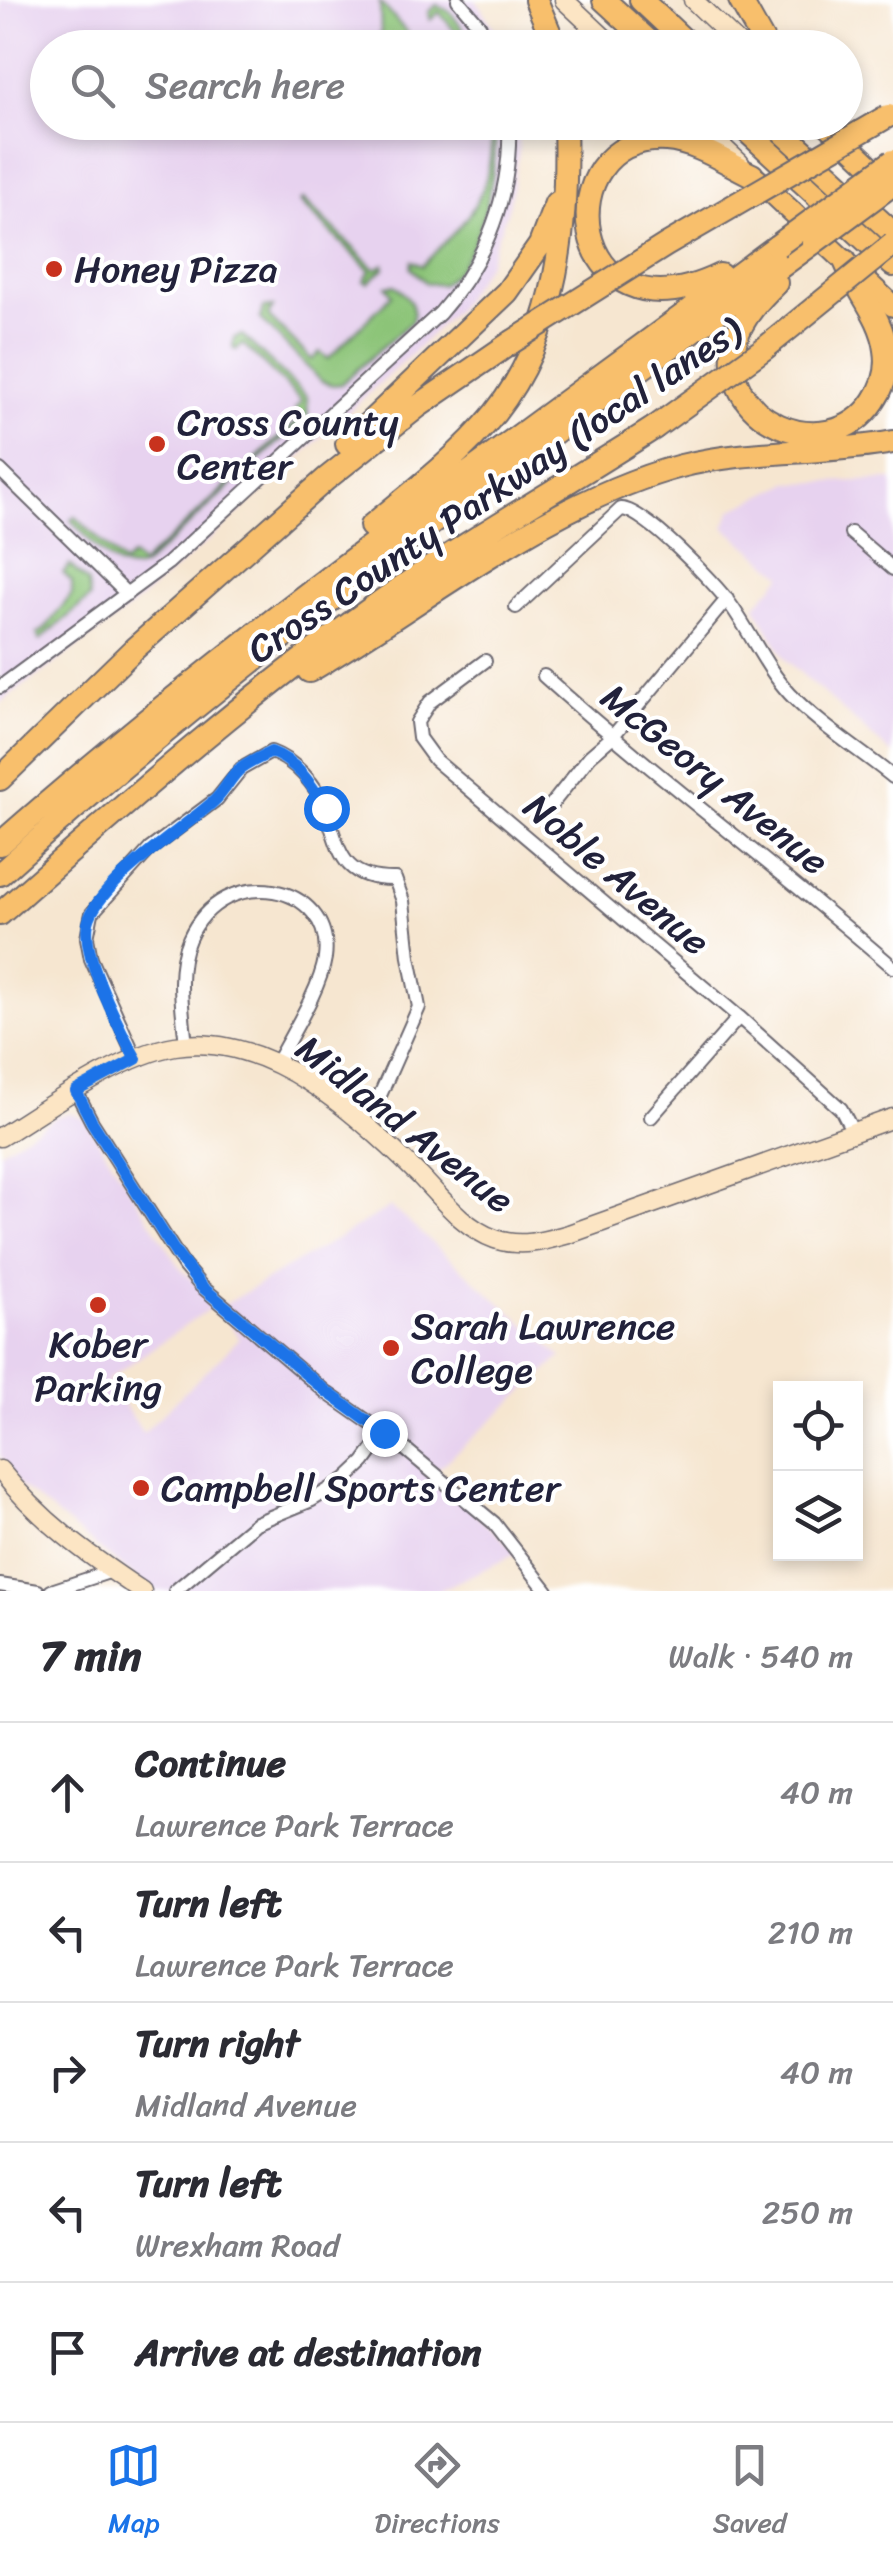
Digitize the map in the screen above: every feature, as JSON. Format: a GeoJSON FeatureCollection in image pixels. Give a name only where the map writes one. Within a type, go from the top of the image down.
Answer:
{"type":"FeatureCollection","features":[{"type":"Feature","properties":{"kind":"highway"},"geometry":{"type":"LineString","coordinates":[[536,0],[548,30]]}},
{"type":"Feature","properties":{"kind":"highway"},"geometry":{"type":"LineString","coordinates":[[604,0],[636,30]]}},
{"type":"Feature","properties":{"kind":"highway"},"geometry":{"type":"LineString","coordinates":[[640,0],[672,30]]}},
{"type":"Feature","properties":{"kind":"highway"},"geometry":{"type":"LineString","coordinates":[[740,0],[757,30]]}},
{"type":"Feature","properties":{"kind":"highway"},"geometry":{"type":"LineString","coordinates":[[863,129],[891,113]]}},
{"type":"Feature","properties":{"kind":"highway"},"geometry":{"type":"LineString","coordinates":[[223,570],[265,520],[507,292],[530,262],[547,228],[559,190],[565,140]]}},
{"type":"Feature","properties":{"kind":"highway"},"geometry":{"type":"LineString","coordinates":[[0,844],[449,460],[505,400],[526,362],[548,304],[565,214],[566,140]]}},
{"type":"Feature","properties":{"kind":"highway"},"geometry":{"type":"LineString","coordinates":[[752,174],[678,142],[655,140],[632,146],[614,156],[595,180],[587,201],[588,234],[601,261],[615,276],[636,287],[660,292],[692,288],[813,243],[893,185]]}},
{"type":"Feature","properties":{"kind":"highway"},"geometry":{"type":"LineString","coordinates":[[757,140],[893,265]]}},
{"type":"Feature","properties":{"kind":"highway"},"geometry":{"type":"LineString","coordinates":[[792,140],[893,233]]}},
{"type":"Feature","properties":{"kind":"highway"},"geometry":{"type":"LineString","coordinates":[[0,778],[134,649],[362,449],[512,342],[845,140]]}},
{"type":"Feature","properties":{"kind":"highway"},"geometry":{"type":"LineString","coordinates":[[0,874],[107,780],[288,632],[784,254],[893,161]]}},
{"type":"Feature","properties":{"kind":"highway","name":"Cross County Parkway (local lanes)"},"geometry":{"type":"LineString","coordinates":[[0,914],[240,709],[386,598],[654,428],[765,348],[893,244]]}},
{"type":"Feature","properties":{"kind":"highway"},"geometry":{"type":"LineString","coordinates":[[184,689],[363,550],[784,254]]}},
{"type":"Feature","properties":{"kind":"highway"},"geometry":{"type":"LineString","coordinates":[[784,254],[736,340],[733,364],[746,398],[760,414],[789,432],[812,434],[842,428],[861,416],[876,398],[885,377],[883,335],[845,261]]}},
{"type":"Feature","properties":{"kind":"highway"},"geometry":{"type":"LineString","coordinates":[[240,709],[548,522],[628,483],[716,459],[893,442]]}},
{"type":"Feature","properties":{"kind":"highway"},"geometry":{"type":"LineString","coordinates":[[0,756],[57,706],[134,649]]}},
{"type":"Feature","properties":{"kind":"main road"},"geometry":{"type":"LineString","coordinates":[[844,140],[893,185]]}},
{"type":"Feature","properties":{"kind":"main road"},"geometry":{"type":"LineString","coordinates":[[752,174],[893,306]]}},
{"type":"Feature","properties":{"kind":"street"},"geometry":{"type":"LineString","coordinates":[[458,0],[482,30]]}},
{"type":"Feature","properties":{"kind":"street"},"geometry":{"type":"LineString","coordinates":[[564,0],[596,30]]}},
{"type":"Feature","properties":{"kind":"street"},"geometry":{"type":"LineString","coordinates":[[693,0],[724,30]]}},
{"type":"Feature","properties":{"kind":"street"},"geometry":{"type":"LineString","coordinates":[[0,686],[177,555],[421,332],[457,293],[483,248],[505,185],[508,140]]}},
{"type":"Feature","properties":{"kind":"street"},"geometry":{"type":"LineString","coordinates":[[715,140],[752,174]]}},
{"type":"Feature","properties":{"kind":"street"},"geometry":{"type":"LineString","coordinates":[[0,470],[127,594]]}},
{"type":"Feature","properties":{"kind":"street"},"geometry":{"type":"LineString","coordinates":[[516,607],[621,509],[628,508],[648,521],[727,598],[759,654],[791,696],[893,777]]}},
{"type":"Feature","properties":{"kind":"street"},"geometry":{"type":"LineString","coordinates":[[851,532],[893,569]]}},
{"type":"Feature","properties":{"kind":"street"},"geometry":{"type":"LineString","coordinates":[[548,810],[727,598]]}},
{"type":"Feature","properties":{"kind":"street","name":"Noble Avenue"},"geometry":{"type":"LineString","coordinates":[[485,662],[430,702],[417,722],[419,738],[429,753],[739,1016],[841,1109],[853,1132]]}},
{"type":"Feature","properties":{"kind":"street","name":"McGeory Avenue"},"geometry":{"type":"LineString","coordinates":[[544,676],[612,738],[793,880],[893,967]]}},
{"type":"Feature","properties":{"kind":"street"},"geometry":{"type":"LineString","coordinates":[[136,1059],[92,960],[86,938],[92,913],[150,849],[217,799],[241,768],[271,752],[282,756],[310,782],[326,808],[341,857],[366,876],[395,878],[403,901],[419,1007],[381,1093],[360,1122]]}},
{"type":"Feature","properties":{"kind":"street"},"geometry":{"type":"LineString","coordinates":[[186,1045],[181,978],[188,940],[218,902],[254,888],[272,889],[287,895],[316,918],[325,957],[277,1062]]}},
{"type":"Feature","properties":{"kind":"street"},"geometry":{"type":"LineString","coordinates":[[650,1117],[739,1016]]}},
{"type":"Feature","properties":{"kind":"street","name":"Midland Avenue"},"geometry":{"type":"LineString","coordinates":[[0,1136],[136,1059],[186,1045],[226,1045],[277,1062],[360,1122],[476,1229],[499,1240],[523,1244],[587,1228],[893,1118]]}},
{"type":"Feature","properties":{"kind":"street"},"geometry":{"type":"LineString","coordinates":[[76,1091],[177,1255],[201,1286],[327,1392],[494,1523],[547,1591]]}},
{"type":"Feature","properties":{"kind":"street"},"geometry":{"type":"LineString","coordinates":[[176,1591],[256,1524],[312,1500],[346,1479],[364,1462],[384,1433]]}},
{"type":"Feature","properties":{"kind":"street"},"geometry":{"type":"LineString","coordinates":[[0,1470],[38,1515],[142,1591]]}},
{"type":"Feature","properties":{"kind":"street"},"geometry":{"type":"LineString","coordinates":[[51,1591],[112,1571]]}},
{"type":"Feature","properties":{"kind":"street"},"geometry":{"type":"LineString","coordinates":[[0,1585],[38,1591]]}},
{"type":"Feature","properties":{"kind":"shaded area","name":"Cross County Center"},"geometry":{"type":"Polygon","coordinates":[[[0,0],[476,0],[495,30],[30,30],[30,140],[519,140],[519,151],[509,206],[488,263],[458,307],[210,539],[125,612],[0,703],[0,0]]]}},
{"type":"Feature","properties":{"kind":"shaded area"},"geometry":{"type":"Polygon","coordinates":[[[893,480],[893,755],[786,660],[755,606],[783,575],[724,527],[732,510],[788,483],[893,480]]]}},
{"type":"Feature","properties":{"kind":"shaded area","name":"Sarah Lawrence College"},"geometry":{"type":"Polygon","coordinates":[[[71,1113],[85,1120],[182,1270],[216,1304],[107,1380],[143,1433],[239,1339],[220,1307],[391,1207],[562,1357],[432,1474],[518,1553],[438,1591],[153,1591],[20,1486],[0,1455],[0,1151],[58,1116],[71,1113]]]}},
{"type":"Feature","properties":{"kind":"green space"},"geometry":{"type":"Polygon","coordinates":[[[380,2],[405,30],[381,30],[380,2]]]}},
{"type":"Feature","properties":{"kind":"green space"},"geometry":{"type":"Polygon","coordinates":[[[437,5],[450,12],[463,30],[454,30],[439,12],[430,20],[428,12],[437,5]]]}},
{"type":"Feature","properties":{"kind":"green space"},"geometry":{"type":"Polygon","coordinates":[[[491,140],[495,140],[485,211],[468,254],[441,285],[426,283],[411,268],[412,261],[422,266],[466,218],[483,188],[491,140]]]}},
{"type":"Feature","properties":{"kind":"green space"},"geometry":{"type":"Polygon","coordinates":[[[303,199],[375,269],[384,264],[384,268],[368,283],[364,281],[370,271],[300,202],[303,199]]]}},
{"type":"Feature","properties":{"kind":"green space"},"geometry":{"type":"Polygon","coordinates":[[[395,285],[412,305],[412,321],[341,384],[321,381],[260,318],[264,308],[273,307],[268,316],[312,360],[320,352],[328,359],[392,295],[386,286],[395,285]]]}},
{"type":"Feature","properties":{"kind":"green space"},"geometry":{"type":"Polygon","coordinates":[[[242,335],[307,397],[308,415],[146,564],[136,569],[115,564],[71,520],[75,516],[124,564],[132,556],[141,565],[301,417],[295,409],[302,401],[243,344],[233,348],[234,338],[242,335]]]}},
{"type":"Feature","properties":{"kind":"green space"},"geometry":{"type":"Polygon","coordinates":[[[70,565],[88,583],[90,598],[40,640],[37,634],[72,594],[72,582],[63,573],[70,565]]]}},
{"type":"Feature","properties":{"kind":"place","name":"Honey Pizza"},"geometry":{"type":"Point","coordinates":[54,269]}},
{"type":"Feature","properties":{"kind":"place","name":"Cross County Center"},"geometry":{"type":"Point","coordinates":[157,444]}},
{"type":"Feature","properties":{"kind":"place","name":"Kober Parking"},"geometry":{"type":"Point","coordinates":[98,1305]}},
{"type":"Feature","properties":{"kind":"place","name":"Sarah Lawrence College"},"geometry":{"type":"Point","coordinates":[391,1348]}},
{"type":"Feature","properties":{"kind":"place","name":"Campbell Sports Center"},"geometry":{"type":"Point","coordinates":[141,1488]}},
{"type":"Feature","properties":{"kind":"route"},"geometry":{"type":"LineString","coordinates":[[326,808],[310,782],[282,756],[271,752],[241,768],[217,799],[150,849],[104,897],[88,922],[86,938],[101,985],[136,1059],[76,1091],[184,1266],[201,1286],[327,1392],[384,1433]]}}]}
